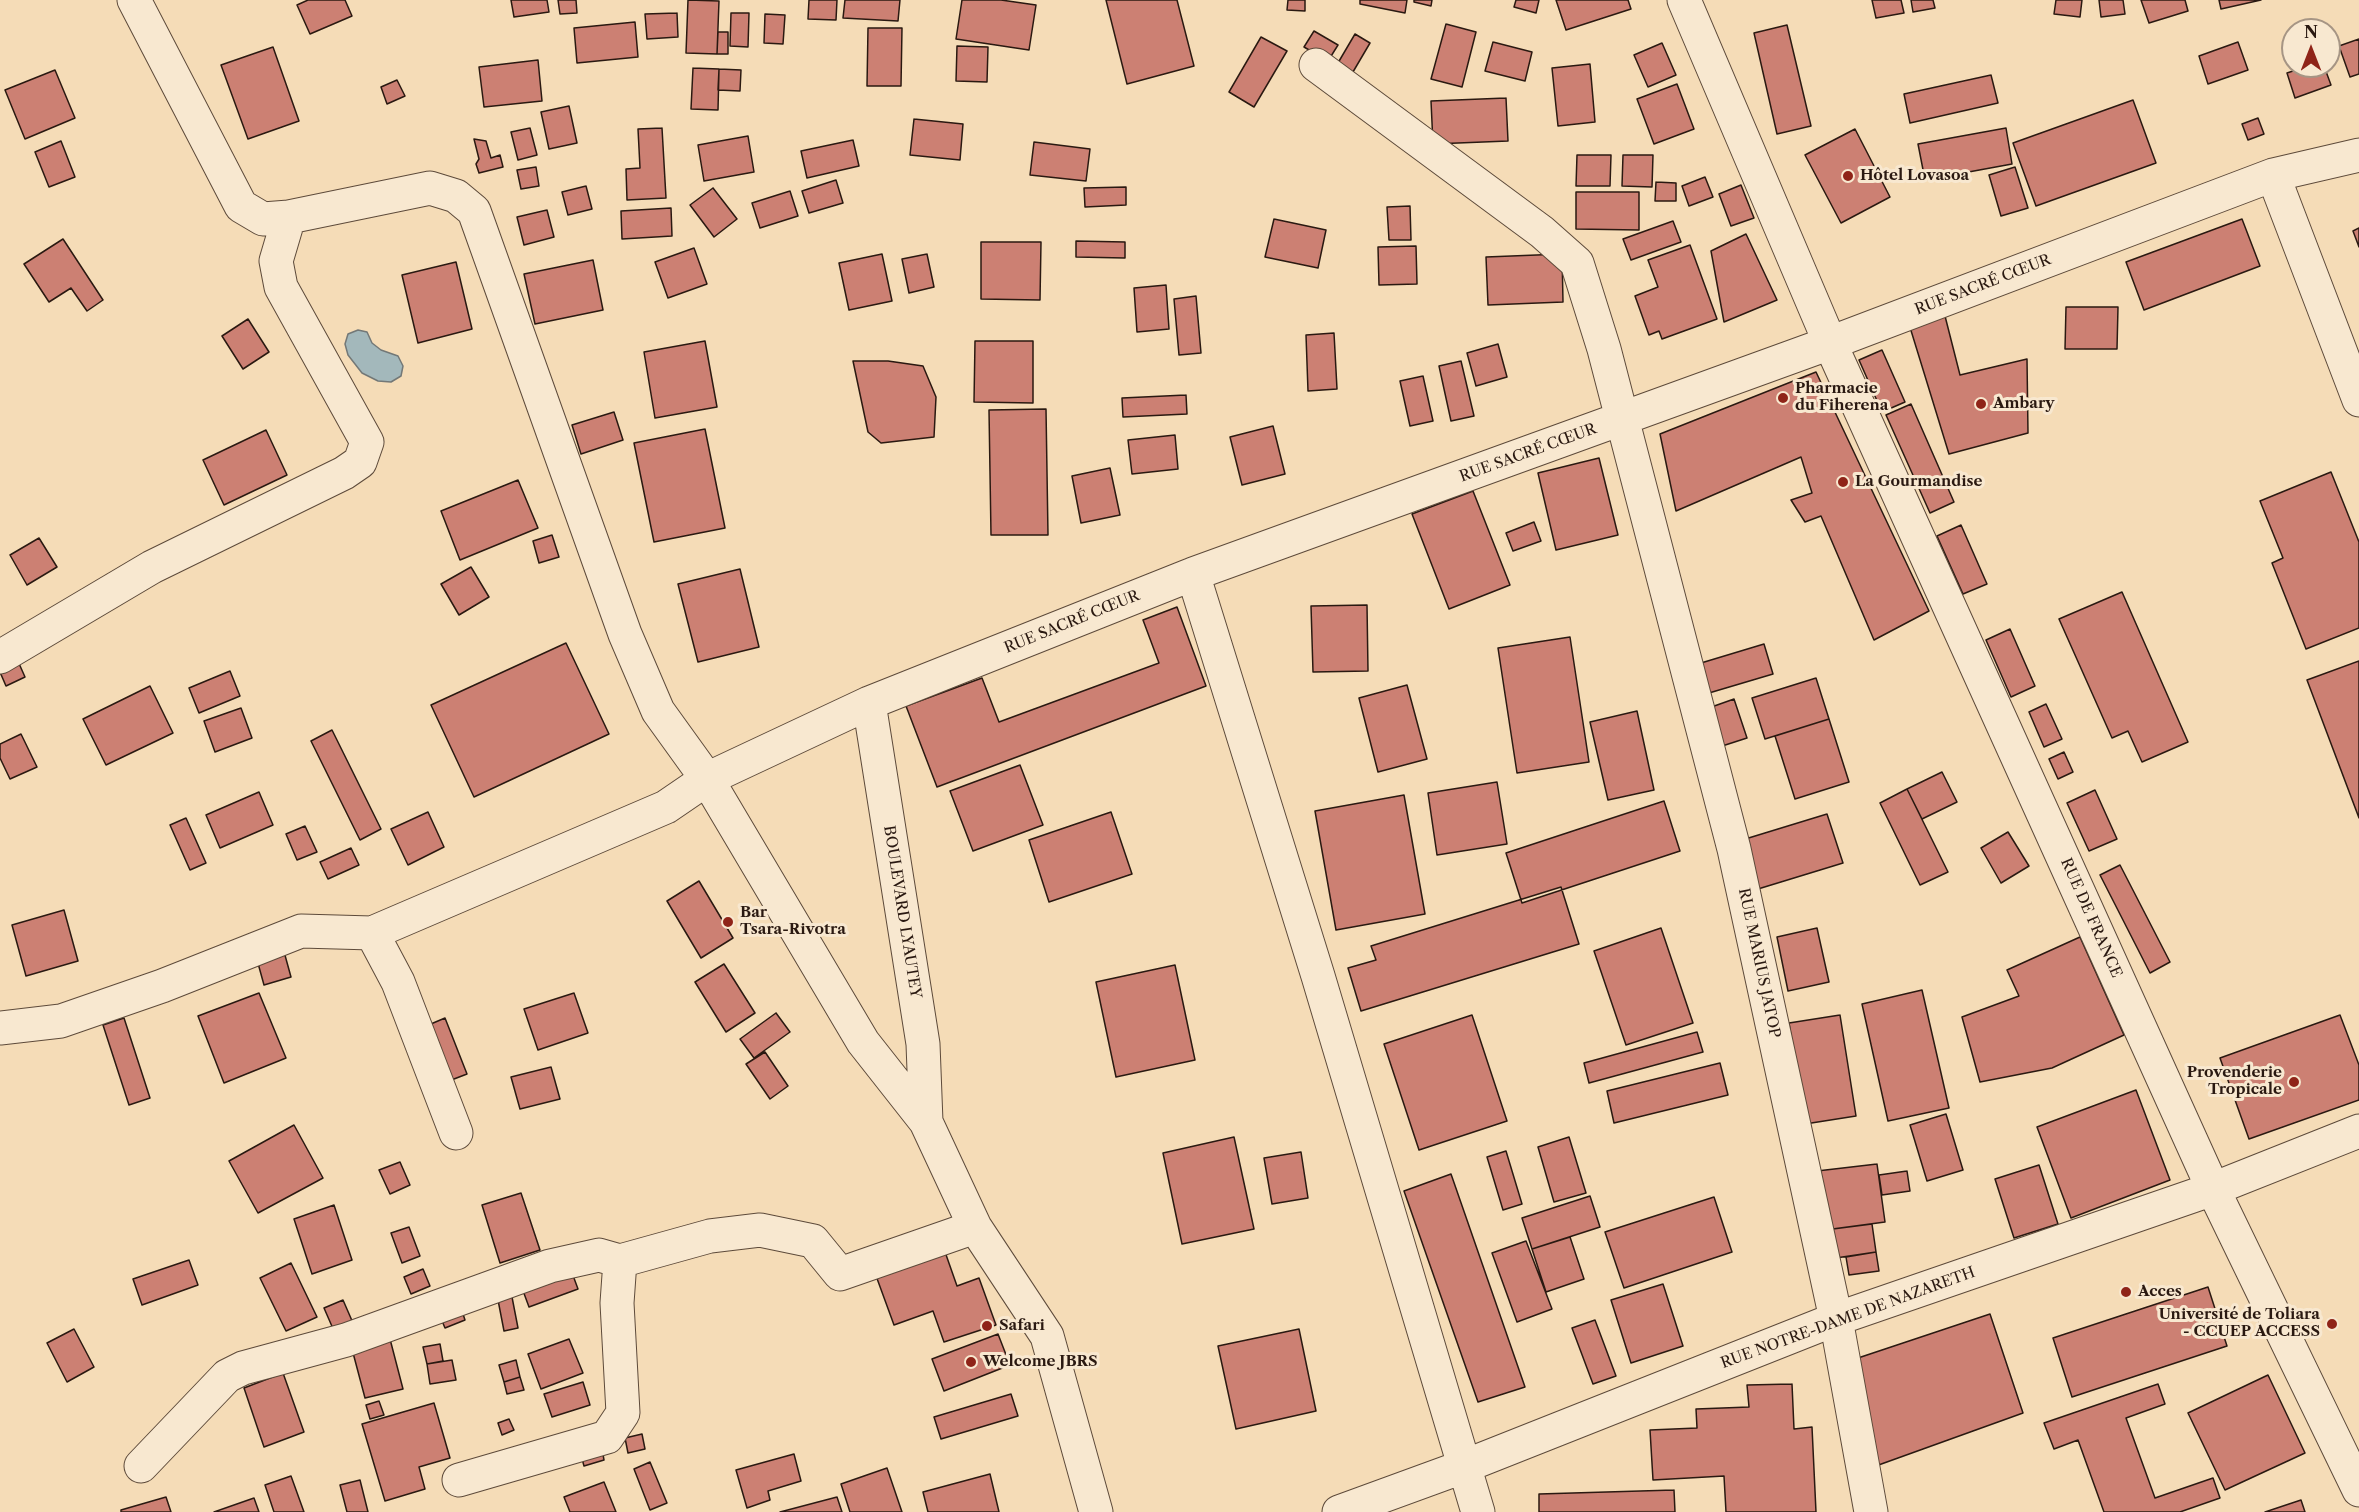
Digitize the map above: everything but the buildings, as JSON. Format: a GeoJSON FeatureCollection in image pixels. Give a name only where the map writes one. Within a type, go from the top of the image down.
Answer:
{"type":"FeatureCollection","features":[{"type":"Feature","properties":{"kind":"street","name":"BOULEVARD LYAUTEY"},"geometry":{"type":"LineString","coordinates":[[134,0],[241,206],[263,219],[288,217],[430,188],[456,196],[474,211],[625,634],[658,711],[706,779],[863,1042],[927,1122],[975,1227],[1047,1335],[1095,1512]]}},
{"type":"Feature","properties":{"kind":"street","name":"RUE DE FRANCE"},"geometry":{"type":"LineString","coordinates":[[1684,0],[1830,343],[2213,1189],[2359,1490]]}},
{"type":"Feature","properties":{"kind":"street","name":"RUE MARIUS JATOP"},"geometry":{"type":"LineString","coordinates":[[1316,65],[1542,232],[1577,263],[1604,349],[1734,849],[1836,1319],[1871,1512]]}},
{"type":"Feature","properties":{"kind":"street","name":"RUE SACRÉ CŒUR"},"geometry":{"type":"LineString","coordinates":[[372,933],[666,807],[706,779],[869,703],[1193,574],[1830,343],[2273,175],[2359,155]]}},
{"type":"Feature","properties":{"kind":"street"},"geometry":{"type":"LineString","coordinates":[[2273,175],[2359,400]]}},
{"type":"Feature","properties":{"kind":"street"},"geometry":{"type":"LineString","coordinates":[[0,657],[152,567],[344,473],[360,462],[367,442],[281,287],[276,261],[288,217]]}},
{"type":"Feature","properties":{"kind":"street"},"geometry":{"type":"LineString","coordinates":[[1193,574],[1318,976],[1478,1512]]}},
{"type":"Feature","properties":{"kind":"street","name":"BOULEVARD LYAUTEY"},"geometry":{"type":"LineString","coordinates":[[869,703],[923,1044],[927,1122]]}},
{"type":"Feature","properties":{"kind":"street"},"geometry":{"type":"LineString","coordinates":[[0,1028],[61,1021],[162,986],[301,931],[372,933],[399,982],[456,1132]]}},
{"type":"Feature","properties":{"kind":"street","name":"RUE NOTRE-DAME DE NAZARETH"},"geometry":{"type":"LineString","coordinates":[[1339,1512],[1465,1466],[1836,1319],[2213,1189],[2359,1131]]}},
{"type":"Feature","properties":{"kind":"street"},"geometry":{"type":"LineString","coordinates":[[141,1466],[227,1376],[243,1368],[346,1340],[550,1266],[599,1255],[620,1261],[710,1236],[760,1230],[813,1241],[840,1274],[975,1227]]}},
{"type":"Feature","properties":{"kind":"street"},"geometry":{"type":"LineString","coordinates":[[459,1480],[607,1437],[624,1413],[617,1303],[620,1261]]}},
{"type":"Feature","properties":{"kind":"shaded area"},"geometry":{"type":"Polygon","coordinates":[[[358,330],[367,332],[372,343],[381,350],[398,356],[403,366],[401,376],[391,382],[378,381],[362,373],[348,355],[345,344],[348,334],[358,330]]]}},
{"type":"Feature","properties":{"kind":"place","name":"Hôtel Lovasoa"},"geometry":{"type":"Point","coordinates":[1848,176]}},
{"type":"Feature","properties":{"kind":"place","name":"Pharmacie du Fiherena"},"geometry":{"type":"Point","coordinates":[1783,398]}},
{"type":"Feature","properties":{"kind":"place","name":"Ambary"},"geometry":{"type":"Point","coordinates":[1981,404]}},
{"type":"Feature","properties":{"kind":"place","name":"La Gourmandise"},"geometry":{"type":"Point","coordinates":[1843,482]}},
{"type":"Feature","properties":{"kind":"place","name":"Bar Tsara-Rivotra"},"geometry":{"type":"Point","coordinates":[728,922]}},
{"type":"Feature","properties":{"kind":"place","name":"Provenderie Tropicale"},"geometry":{"type":"Point","coordinates":[2294,1082]}},
{"type":"Feature","properties":{"kind":"place","name":"Acces"},"geometry":{"type":"Point","coordinates":[2126,1292]}},
{"type":"Feature","properties":{"kind":"place","name":"Université de Toliara - CCUEP ACCESS"},"geometry":{"type":"Point","coordinates":[2332,1324]}},
{"type":"Feature","properties":{"kind":"place","name":"Safari"},"geometry":{"type":"Point","coordinates":[987,1326]}},
{"type":"Feature","properties":{"kind":"place","name":"Welcome JBRS"},"geometry":{"type":"Point","coordinates":[971,1362]}}]}
